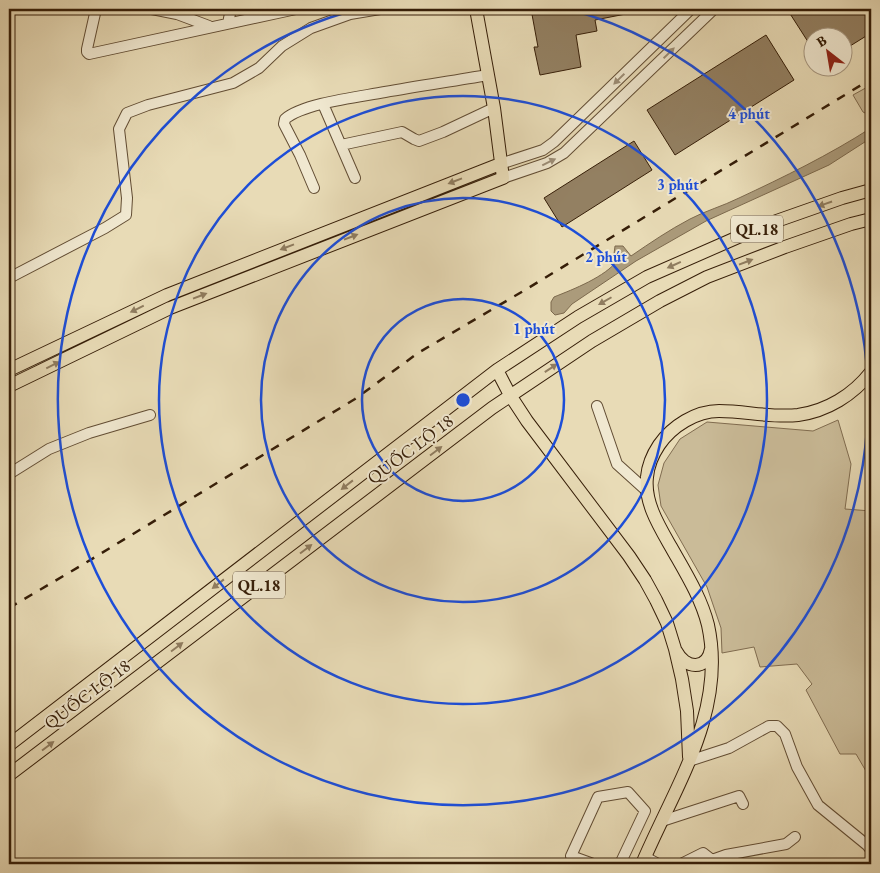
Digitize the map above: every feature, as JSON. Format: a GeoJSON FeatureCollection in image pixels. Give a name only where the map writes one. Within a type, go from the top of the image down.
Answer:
{"type":"FeatureCollection","features":[{"type":"Feature","properties":{"kind":"main road"},"geometry":{"type":"LineString","coordinates":[[9,386],[170,308],[503,178],[494,108],[476,9]]}},
{"type":"Feature","properties":{"kind":"main road"},"geometry":{"type":"LineString","coordinates":[[9,370],[166,294],[500,164]]}},
{"type":"Feature","properties":{"kind":"main road","name":"QUỐC LỘ 18"},"geometry":{"type":"LineString","coordinates":[[9,745],[497,370],[578,317],[647,277],[768,224],[871,190]]}},
{"type":"Feature","properties":{"kind":"main road","name":"QUỐC LỘ 18"},"geometry":{"type":"LineString","coordinates":[[9,775],[510,395],[592,341],[660,301],[708,276],[785,246],[850,224],[871,219]]}},
{"type":"Feature","properties":{"kind":"main road"},"geometry":{"type":"LineString","coordinates":[[497,370],[527,421],[629,556],[645,580],[667,623],[682,679],[687,711],[689,761]]}},
{"type":"Feature","properties":{"kind":"main road"},"geometry":{"type":"LineString","coordinates":[[643,861],[699,738],[711,685],[712,662],[707,624],[699,600],[693,585],[651,508],[647,476],[651,461],[670,431],[702,413],[718,411],[779,416],[799,415],[819,410],[836,402],[853,391],[871,372]]}},
{"type":"Feature","properties":{"kind":"main road"},"geometry":{"type":"LineString","coordinates":[[675,649],[685,663],[696,665],[710,656],[711,644]]}},
{"type":"Feature","properties":{"kind":"street"},"geometry":{"type":"LineString","coordinates":[[96,9],[87,49],[89,54],[296,9]]}},
{"type":"Feature","properties":{"kind":"street"},"geometry":{"type":"LineString","coordinates":[[152,9],[177,14],[210,27]]}},
{"type":"Feature","properties":{"kind":"street"},"geometry":{"type":"LineString","coordinates":[[228,23],[231,9]]}},
{"type":"Feature","properties":{"kind":"street"},"geometry":{"type":"LineString","coordinates":[[9,278],[126,215],[127,198],[119,129],[127,112],[233,83],[259,68],[282,46],[311,28],[350,14],[380,9]]}},
{"type":"Feature","properties":{"kind":"street"},"geometry":{"type":"LineString","coordinates":[[500,164],[543,150],[554,142],[691,9]]}},
{"type":"Feature","properties":{"kind":"street"},"geometry":{"type":"LineString","coordinates":[[503,178],[547,163],[564,153],[714,9]]}},
{"type":"Feature","properties":{"kind":"street"},"geometry":{"type":"LineString","coordinates":[[314,188],[284,124],[285,119],[290,115],[336,100],[488,75]]}},
{"type":"Feature","properties":{"kind":"street"},"geometry":{"type":"LineString","coordinates":[[323,104],[355,178]]}},
{"type":"Feature","properties":{"kind":"street"},"geometry":{"type":"LineString","coordinates":[[341,145],[402,132],[414,140],[419,140],[443,132],[494,108]]}},
{"type":"Feature","properties":{"kind":"street"},"geometry":{"type":"LineString","coordinates":[[597,406],[617,464],[648,492]]}},
{"type":"Feature","properties":{"kind":"street"},"geometry":{"type":"LineString","coordinates":[[9,474],[49,449],[150,415]]}},
{"type":"Feature","properties":{"kind":"street"},"geometry":{"type":"LineString","coordinates":[[689,761],[729,748],[769,726],[778,726],[785,734],[797,766],[818,805],[871,850]]}},
{"type":"Feature","properties":{"kind":"street"},"geometry":{"type":"LineString","coordinates":[[593,864],[572,856],[598,797],[628,792],[645,811],[620,864]]}},
{"type":"Feature","properties":{"kind":"street"},"geometry":{"type":"LineString","coordinates":[[662,821],[739,796],[743,804]]}},
{"type":"Feature","properties":{"kind":"street"},"geometry":{"type":"LineString","coordinates":[[680,864],[704,853],[712,860],[732,853],[786,844],[795,837]]}},
{"type":"Feature","properties":{"kind":"street"},"geometry":{"type":"LineString","coordinates":[[643,861],[658,864]]}},
{"type":"Feature","properties":{"kind":"shaded area"},"geometry":{"type":"Polygon","coordinates":[[[871,85],[871,116],[863,112],[853,95],[871,85]]]}},
{"type":"Feature","properties":{"kind":"shaded area"},"geometry":{"type":"Polygon","coordinates":[[[871,128],[871,138],[829,165],[706,221],[636,261],[572,304],[564,313],[555,315],[551,311],[551,302],[554,297],[589,282],[605,272],[618,260],[614,254],[615,246],[623,246],[631,256],[690,219],[789,174],[871,128]]]}},
{"type":"Feature","properties":{"kind":"shaded area"},"geometry":{"type":"Polygon","coordinates":[[[838,420],[851,464],[845,509],[871,511],[871,811],[866,808],[870,778],[856,754],[840,754],[806,690],[812,684],[797,664],[760,667],[754,647],[722,653],[721,628],[707,587],[661,506],[658,485],[664,463],[680,439],[707,422],[813,431],[838,420]]]}},
{"type":"Feature","properties":{"kind":"building"},"geometry":{"type":"Polygon","coordinates":[[[531,9],[636,9],[636,12],[595,20],[597,31],[576,35],[581,67],[540,75],[534,47],[538,47],[531,9]]]}},
{"type":"Feature","properties":{"kind":"building"},"geometry":{"type":"Polygon","coordinates":[[[787,9],[871,9],[871,33],[852,45],[852,28],[802,28],[802,32],[787,9]]]}},
{"type":"Feature","properties":{"kind":"building"},"geometry":{"type":"Polygon","coordinates":[[[766,35],[794,80],[675,155],[647,110],[766,35]]]}},
{"type":"Feature","properties":{"kind":"building"},"geometry":{"type":"Polygon","coordinates":[[[634,141],[652,170],[562,227],[544,198],[634,141]]]}},
{"type":"Feature","properties":{"kind":"railway"},"geometry":{"type":"LineString","coordinates":[[9,608],[355,399],[418,353],[871,79]]}}]}
